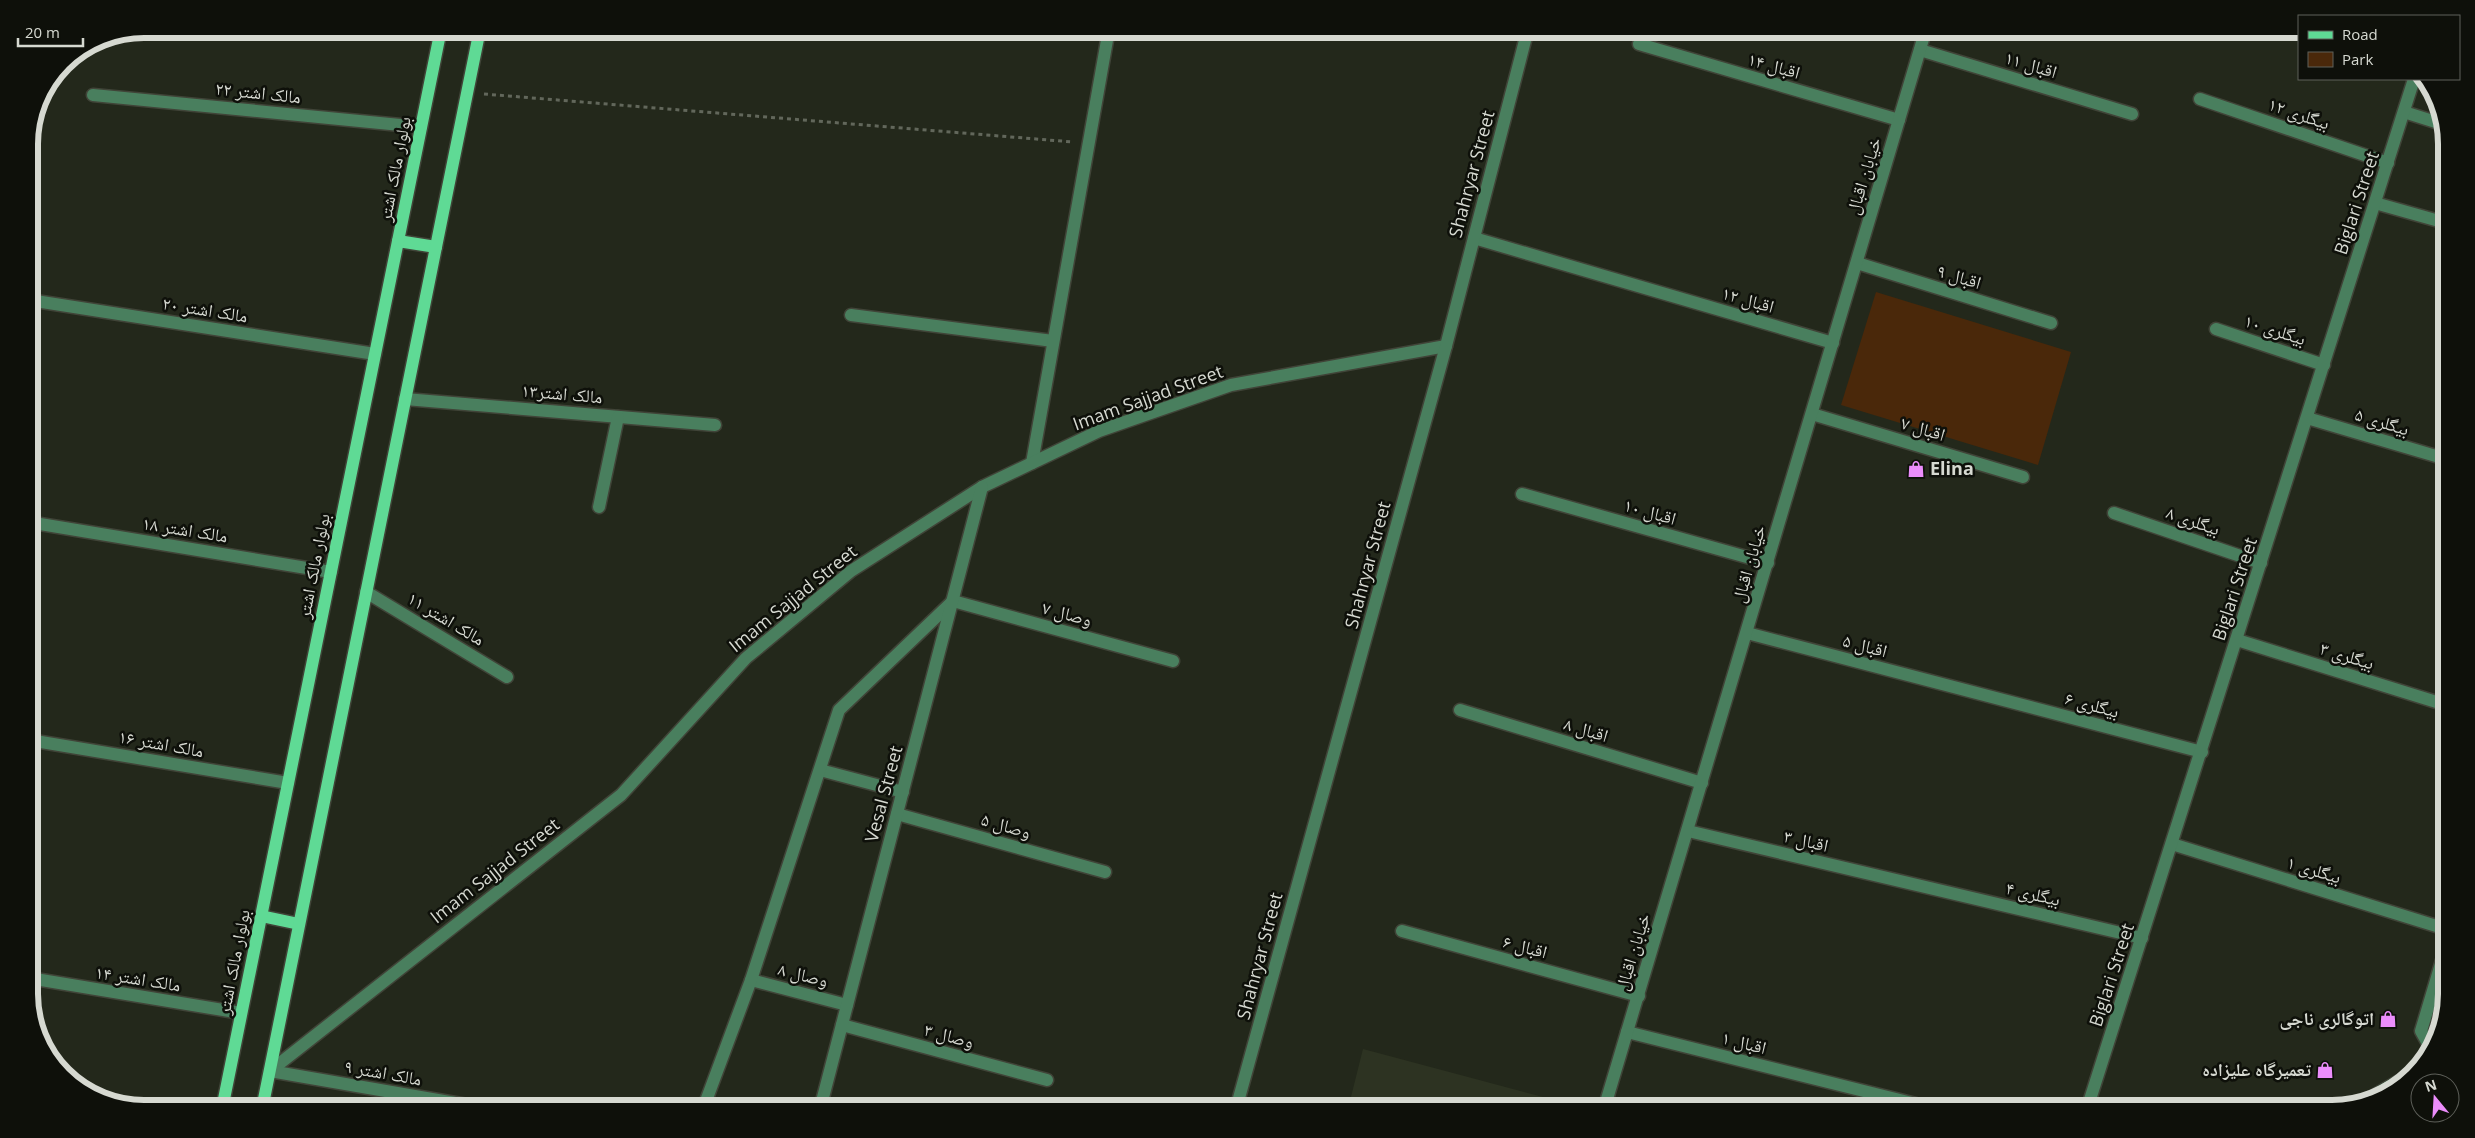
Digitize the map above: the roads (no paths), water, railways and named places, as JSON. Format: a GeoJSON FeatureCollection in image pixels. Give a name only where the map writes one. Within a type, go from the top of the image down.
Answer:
{"type":"FeatureCollection","features":[{"type":"Feature","properties":{"kind":"main road","name":"بولوار مالک اشتر"},"geometry":{"type":"LineString","coordinates":[[224,1100],[439,38]]}},
{"type":"Feature","properties":{"kind":"main road"},"geometry":{"type":"LineString","coordinates":[[264,1100],[478,38]]}},
{"type":"Feature","properties":{"kind":"main road"},"geometry":{"type":"LineString","coordinates":[[398,241],[436,247]]}},
{"type":"Feature","properties":{"kind":"main road"},"geometry":{"type":"LineString","coordinates":[[261,916],[299,924]]}},
{"type":"Feature","properties":{"kind":"street"},"geometry":{"type":"LineString","coordinates":[[1032,463],[1107,38]]}},
{"type":"Feature","properties":{"kind":"street","name":"Shahryar Street"},"geometry":{"type":"LineString","coordinates":[[1238,1100],[1446,346],[1526,38]]}},
{"type":"Feature","properties":{"kind":"street","name":"خیابان اقبال"},"geometry":{"type":"LineString","coordinates":[[1607,1100],[1748,633],[1923,38]]}},
{"type":"Feature","properties":{"kind":"street","name":"اقبال ۱۴"},"geometry":{"type":"LineString","coordinates":[[1640,44],[1899,120]]}},
{"type":"Feature","properties":{"kind":"street","name":"اقبال ۱۱"},"geometry":{"type":"LineString","coordinates":[[1920,50],[2132,114]]}},
{"type":"Feature","properties":{"kind":"street","name":"Biglari Street"},"geometry":{"type":"LineString","coordinates":[[2090,1100],[2202,752],[2414,80]]}},
{"type":"Feature","properties":{"kind":"street","name":"مالک اشتر ۲۲"},"geometry":{"type":"LineString","coordinates":[[92,95],[421,127]]}},
{"type":"Feature","properties":{"kind":"street","name":"بیگلری ۱۲"},"geometry":{"type":"LineString","coordinates":[[2200,99],[2388,163]]}},
{"type":"Feature","properties":{"kind":"street"},"geometry":{"type":"LineString","coordinates":[[2404,112],[2435,122]]}},
{"type":"Feature","properties":{"kind":"street"},"geometry":{"type":"LineString","coordinates":[[2375,203],[2437,220]]}},
{"type":"Feature","properties":{"kind":"street","name":"اقبال ۱۲"},"geometry":{"type":"LineString","coordinates":[[1474,238],[1833,344]]}},
{"type":"Feature","properties":{"kind":"street","name":"اقبال ۹"},"geometry":{"type":"LineString","coordinates":[[1857,263],[2051,323]]}},
{"type":"Feature","properties":{"kind":"street","name":"مالک اشتر ۲۰"},"geometry":{"type":"LineString","coordinates":[[38,301],[375,354]]}},
{"type":"Feature","properties":{"kind":"street"},"geometry":{"type":"LineString","coordinates":[[851,315],[1053,341]]}},
{"type":"Feature","properties":{"kind":"street","name":"بیگلری ۱۰"},"geometry":{"type":"LineString","coordinates":[[2216,330],[2324,364]]}},
{"type":"Feature","properties":{"kind":"street","name":"Imam Sajjad Street"},"geometry":{"type":"LineString","coordinates":[[270,1071],[621,795],[746,658],[851,571],[982,487],[1098,431],[1231,385],[1446,346]]}},
{"type":"Feature","properties":{"kind":"street","name":"مالک اشتر۱۳"},"geometry":{"type":"LineString","coordinates":[[405,399],[715,425]]}},
{"type":"Feature","properties":{"kind":"street","name":"اقبال ۷"},"geometry":{"type":"LineString","coordinates":[[1812,414],[2023,477]]}},
{"type":"Feature","properties":{"kind":"street"},"geometry":{"type":"LineString","coordinates":[[599,508],[618,417]]}},
{"type":"Feature","properties":{"kind":"street","name":"بیگلری ۵"},"geometry":{"type":"LineString","coordinates":[[2307,418],[2437,456]]}},
{"type":"Feature","properties":{"kind":"street","name":"Vesal Street"},"geometry":{"type":"LineString","coordinates":[[822,1100],[982,487]]}},
{"type":"Feature","properties":{"kind":"street","name":"اقبال ۱۰"},"geometry":{"type":"LineString","coordinates":[[1522,494],[1768,563]]}},
{"type":"Feature","properties":{"kind":"street","name":"بیگلری ۸"},"geometry":{"type":"LineString","coordinates":[[2114,513],[2261,563]]}},
{"type":"Feature","properties":{"kind":"street","name":"مالک اشتر ۱۸"},"geometry":{"type":"LineString","coordinates":[[38,525],[331,572]]}},
{"type":"Feature","properties":{"kind":"street","name":"مالک اشتر ۱۱"},"geometry":{"type":"LineString","coordinates":[[366,592],[507,677]]}},
{"type":"Feature","properties":{"kind":"street"},"geometry":{"type":"LineString","coordinates":[[706,1100],[751,980],[839,710],[952,601]]}},
{"type":"Feature","properties":{"kind":"street","name":"وصال ۷"},"geometry":{"type":"LineString","coordinates":[[952,601],[1173,661]]}},
{"type":"Feature","properties":{"kind":"street","name":"اقبال ۵"},"geometry":{"type":"LineString","coordinates":[[1748,633],[1974,692]]}},
{"type":"Feature","properties":{"kind":"street","name":"بیگلری ۳"},"geometry":{"type":"LineString","coordinates":[[2237,640],[2438,702]]}},
{"type":"Feature","properties":{"kind":"street","name":"بیگلری ۶"},"geometry":{"type":"LineString","coordinates":[[1974,692],[2202,752]]}},
{"type":"Feature","properties":{"kind":"street","name":"اقبال ۸"},"geometry":{"type":"LineString","coordinates":[[1460,710],[1702,783]]}},
{"type":"Feature","properties":{"kind":"street","name":"مالک اشتر ۱۶"},"geometry":{"type":"LineString","coordinates":[[38,741],[288,783]]}},
{"type":"Feature","properties":{"kind":"street"},"geometry":{"type":"LineString","coordinates":[[820,770],[903,792]]}},
{"type":"Feature","properties":{"kind":"street","name":"وصال ۵"},"geometry":{"type":"LineString","coordinates":[[897,814],[1105,872]]}},
{"type":"Feature","properties":{"kind":"street","name":"اقبال ۳"},"geometry":{"type":"LineString","coordinates":[[1688,831],[1915,884]]}},
{"type":"Feature","properties":{"kind":"street","name":"بیگلری ۱"},"geometry":{"type":"LineString","coordinates":[[2172,844],[2438,926]]}},
{"type":"Feature","properties":{"kind":"street","name":"بیگلری ۴"},"geometry":{"type":"LineString","coordinates":[[1915,884],[2142,938]]}},
{"type":"Feature","properties":{"kind":"street","name":"اقبال ۶"},"geometry":{"type":"LineString","coordinates":[[1402,931],[1638,996]]}},
{"type":"Feature","properties":{"kind":"street"},"geometry":{"type":"LineString","coordinates":[[2426,1040],[2421,1031],[2438,975]]}},
{"type":"Feature","properties":{"kind":"street","name":"مالک اشتر ۱۴"},"geometry":{"type":"LineString","coordinates":[[38,980],[242,1014]]}},
{"type":"Feature","properties":{"kind":"street","name":"وصال ۸"},"geometry":{"type":"LineString","coordinates":[[751,980],[847,1005]]}},
{"type":"Feature","properties":{"kind":"street","name":"وصال ۳"},"geometry":{"type":"LineString","coordinates":[[842,1025],[1047,1080]]}},
{"type":"Feature","properties":{"kind":"street","name":"اقبال ۱"},"geometry":{"type":"LineString","coordinates":[[1628,1032],[1900,1100]]}},
{"type":"Feature","properties":{"kind":"street","name":"مالک اشتر ۹"},"geometry":{"type":"LineString","coordinates":[[270,1071],[438,1100]]}},
{"type":"Feature","properties":{"kind":"place","name":"Elina"},"geometry":{"type":"Point","coordinates":[1916,469]}},
{"type":"Feature","properties":{"kind":"place","name":"اتوگالری ناجی"},"geometry":{"type":"Point","coordinates":[2388,1019]}},
{"type":"Feature","properties":{"kind":"place","name":"تعمیرگاه علیزاده"},"geometry":{"type":"Point","coordinates":[2325,1070]}}]}
